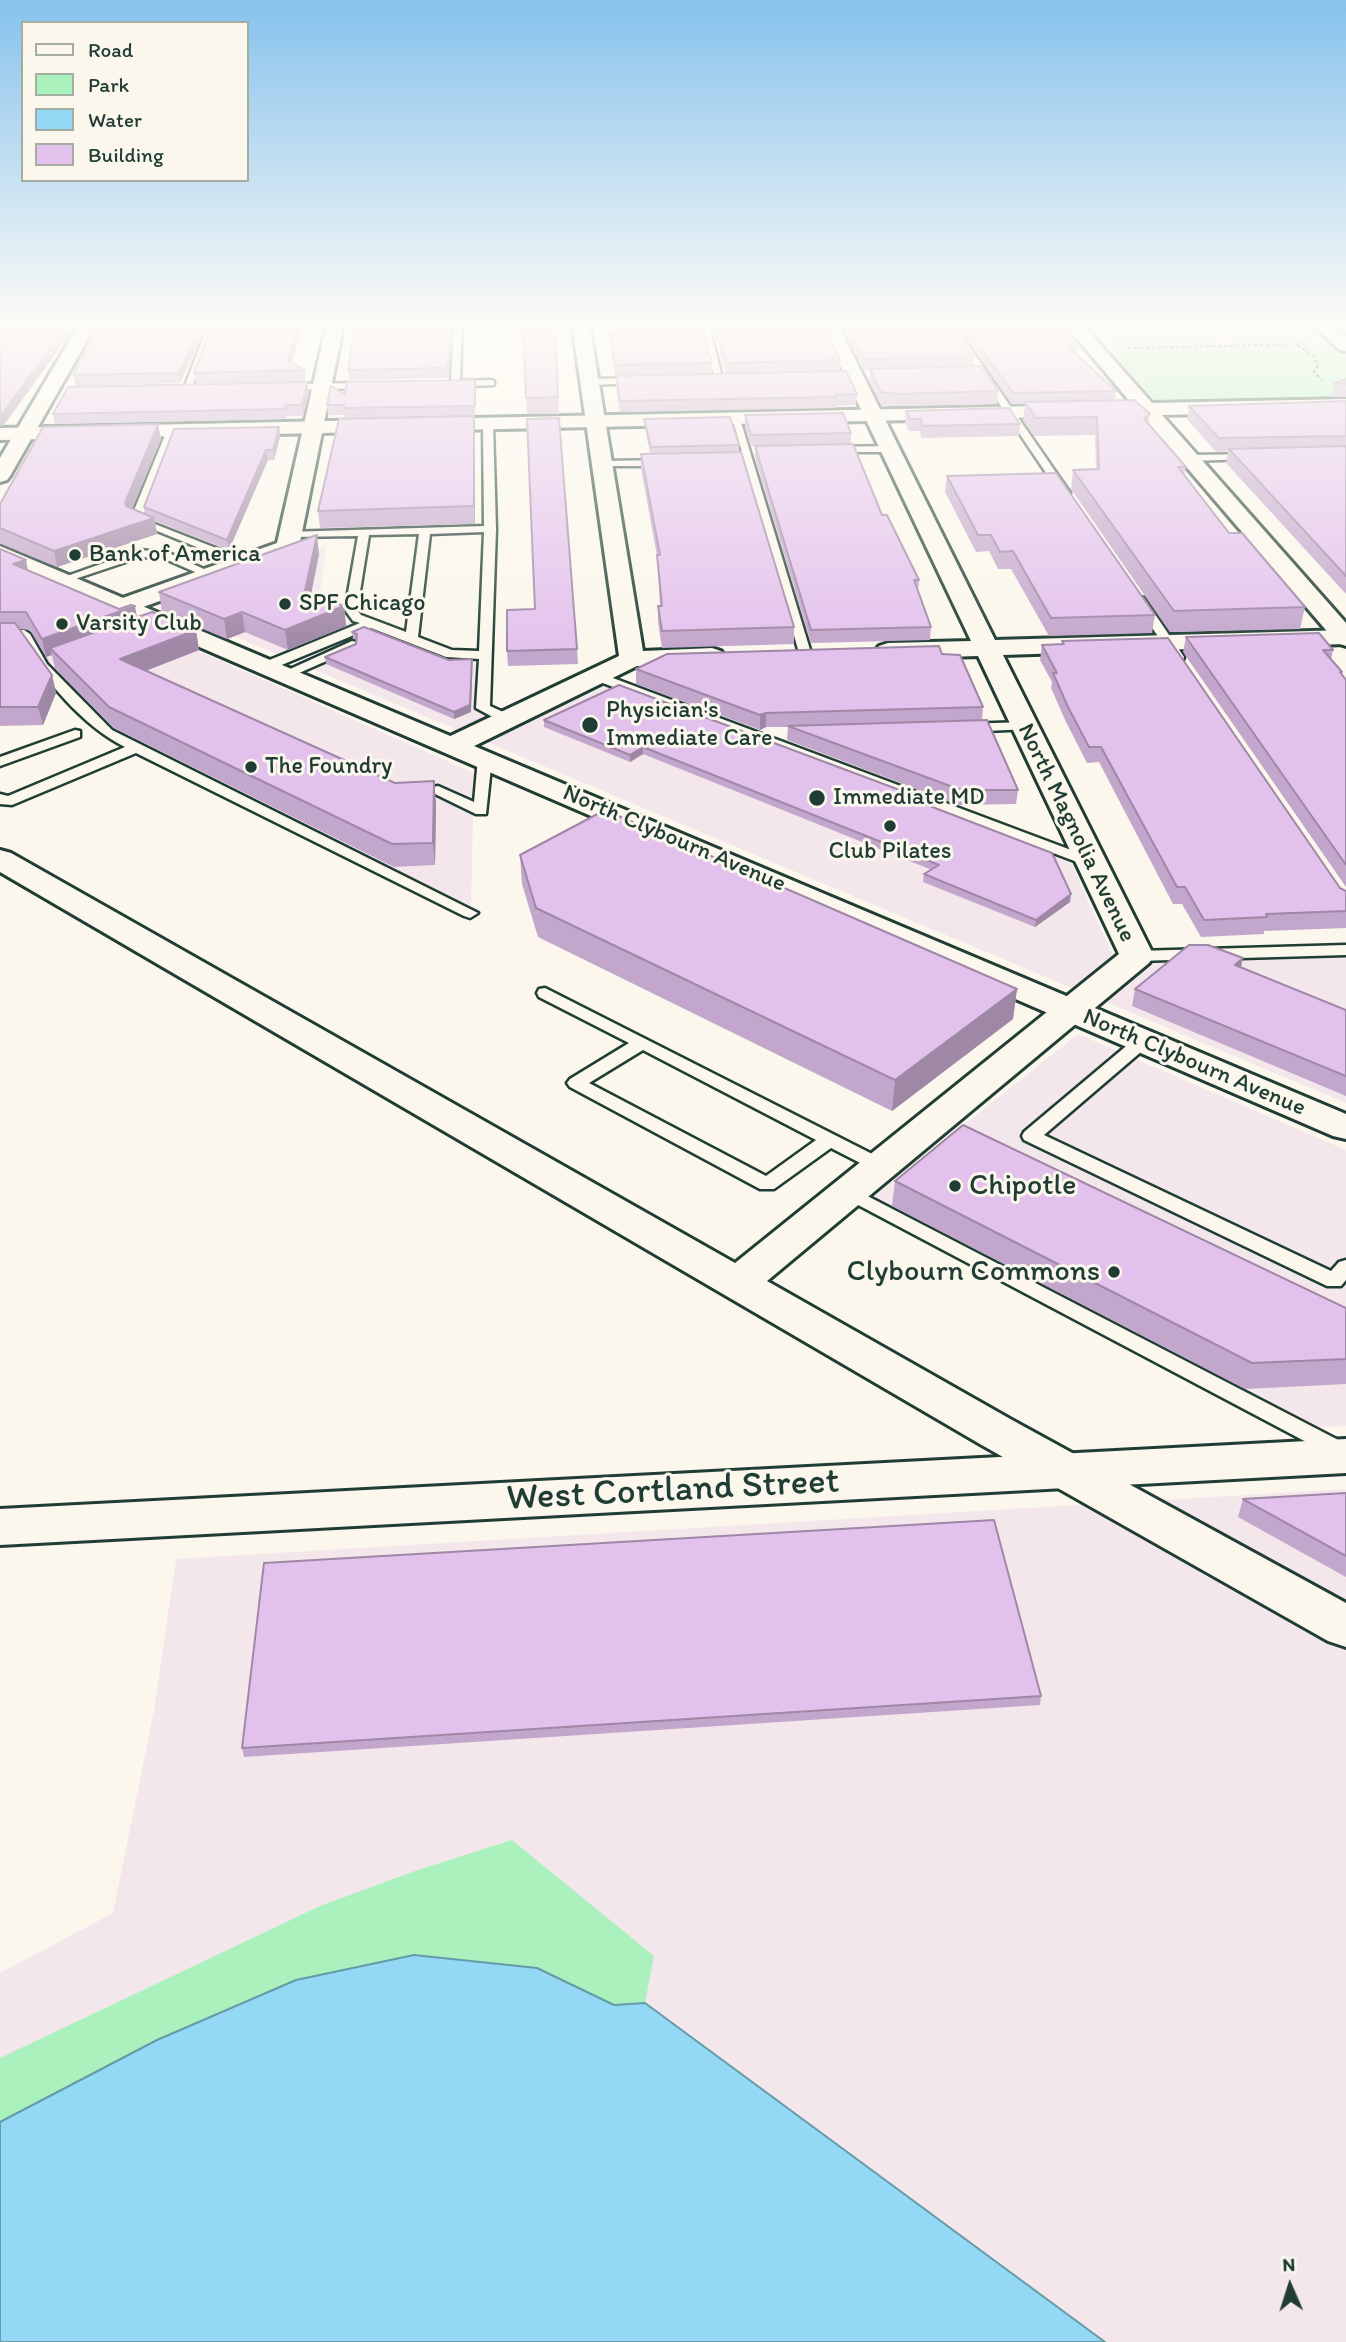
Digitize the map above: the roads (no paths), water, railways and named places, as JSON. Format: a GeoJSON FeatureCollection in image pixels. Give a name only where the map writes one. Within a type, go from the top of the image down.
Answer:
{"type":"FeatureCollection","features":[{"type":"Feature","properties":{"kind":"street"},"geometry":{"type":"LineString","coordinates":[[0,434],[87,432]]}},
{"type":"Feature","properties":{"kind":"street"},"geometry":{"type":"LineString","coordinates":[[123,606],[288,547],[311,432]]}},
{"type":"Feature","properties":{"kind":"street"},"geometry":{"type":"LineString","coordinates":[[597,432],[632,659]]}},
{"type":"Feature","properties":{"kind":"street","name":"North Magnolia Avenue"},"geometry":{"type":"LineString","coordinates":[[739,1282],[1137,956],[880,432]]}},
{"type":"Feature","properties":{"kind":"street"},"geometry":{"type":"LineString","coordinates":[[1167,432],[1346,637]]}},
{"type":"Feature","properties":{"kind":"street"},"geometry":{"type":"LineString","coordinates":[[2,470],[24,434]]}},
{"type":"Feature","properties":{"kind":"street","name":"North Clybourn Avenue"},"geometry":{"type":"LineString","coordinates":[[0,553],[123,606],[149,626],[276,670],[1346,1128]]}},
{"type":"Feature","properties":{"kind":"street"},"geometry":{"type":"LineString","coordinates":[[860,652],[1346,637]]}},
{"type":"Feature","properties":{"kind":"street"},"geometry":{"type":"LineString","coordinates":[[779,654],[832,653]]}},
{"type":"Feature","properties":{"kind":"street"},"geometry":{"type":"LineString","coordinates":[[454,745],[632,659],[739,656]]}},
{"type":"Feature","properties":{"kind":"street"},"geometry":{"type":"LineString","coordinates":[[0,859],[1066,1470],[1346,1627]]}},
{"type":"Feature","properties":{"kind":"street","name":"West Cortland Street"},"geometry":{"type":"LineString","coordinates":[[0,1528],[1346,1455]]}},
{"type":"Feature","properties":{"kind":"lane"},"geometry":{"type":"LineString","coordinates":[[170,432],[136,520],[245,563]]}},
{"type":"Feature","properties":{"kind":"lane"},"geometry":{"type":"LineString","coordinates":[[488,432],[490,529],[483,708],[507,719]]}},
{"type":"Feature","properties":{"kind":"lane"},"geometry":{"type":"LineString","coordinates":[[739,432],[805,653]]}},
{"type":"Feature","properties":{"kind":"lane"},"geometry":{"type":"LineString","coordinates":[[1024,432],[1071,502]]}},
{"type":"Feature","properties":{"kind":"lane"},"geometry":{"type":"LineString","coordinates":[[825,450],[888,449]]}},
{"type":"Feature","properties":{"kind":"lane"},"geometry":{"type":"LineString","coordinates":[[734,461],[759,452]]}},
{"type":"Feature","properties":{"kind":"lane"},"geometry":{"type":"LineString","coordinates":[[1189,458],[1265,456]]}},
{"type":"Feature","properties":{"kind":"lane"},"geometry":{"type":"LineString","coordinates":[[602,464],[680,463]]}},
{"type":"Feature","properties":{"kind":"lane"},"geometry":{"type":"LineString","coordinates":[[291,534],[490,529]]}},
{"type":"Feature","properties":{"kind":"lane"},"geometry":{"type":"LineString","coordinates":[[411,639],[425,531]]}},
{"type":"Feature","properties":{"kind":"lane"},"geometry":{"type":"LineString","coordinates":[[364,532],[351,610],[356,618],[450,654],[486,655]]}},
{"type":"Feature","properties":{"kind":"lane"},"geometry":{"type":"LineString","coordinates":[[62,580],[140,553],[165,555],[211,575]]}},
{"type":"Feature","properties":{"kind":"lane"},"geometry":{"type":"LineString","coordinates":[[1134,593],[1183,665]]}},
{"type":"Feature","properties":{"kind":"lane"},"geometry":{"type":"LineString","coordinates":[[276,670],[371,623]]}},
{"type":"Feature","properties":{"kind":"lane"},"geometry":{"type":"LineString","coordinates":[[276,670],[388,630]]}},
{"type":"Feature","properties":{"kind":"lane"},"geometry":{"type":"LineString","coordinates":[[0,635],[24,634],[107,733],[470,913]]}},
{"type":"Feature","properties":{"kind":"lane"},"geometry":{"type":"LineString","coordinates":[[597,676],[1090,862]]}},
{"type":"Feature","properties":{"kind":"lane"},"geometry":{"type":"LineString","coordinates":[[953,729],[1024,726]]}},
{"type":"Feature","properties":{"kind":"lane"},"geometry":{"type":"LineString","coordinates":[[754,735],[794,733]]}},
{"type":"Feature","properties":{"kind":"lane"},"geometry":{"type":"LineString","coordinates":[[0,762],[75,734]]}},
{"type":"Feature","properties":{"kind":"lane"},"geometry":{"type":"LineString","coordinates":[[0,798],[7,802],[136,747]]}},
{"type":"Feature","properties":{"kind":"lane"},"geometry":{"type":"LineString","coordinates":[[438,790],[481,811],[485,758]]}},
{"type":"Feature","properties":{"kind":"lane"},"geometry":{"type":"LineString","coordinates":[[1137,956],[1346,950]]}},
{"type":"Feature","properties":{"kind":"lane"},"geometry":{"type":"LineString","coordinates":[[545,993],[881,1166]]}},
{"type":"Feature","properties":{"kind":"lane"},"geometry":{"type":"LineString","coordinates":[[1143,1041],[1031,1136],[1334,1281],[1346,1268]]}},
{"type":"Feature","properties":{"kind":"lane"},"geometry":{"type":"LineString","coordinates":[[642,1043],[576,1083],[767,1185],[829,1140]]}},
{"type":"Feature","properties":{"kind":"lane"},"geometry":{"type":"LineString","coordinates":[[850,1193],[1346,1455]]}},
{"type":"Feature","properties":{"kind":"water"},"geometry":{"type":"Polygon","coordinates":[[[414,1955],[537,1968],[614,2005],[645,2003],[1105,2342],[0,2342],[0,2122],[157,2040],[296,1980],[414,1955]]]}},
{"type":"Feature","properties":{"kind":"place","name":"Bank of America"},"geometry":{"type":"Point","coordinates":[75,555]}},
{"type":"Feature","properties":{"kind":"place","name":"SPF Chicago"},"geometry":{"type":"Point","coordinates":[285,604]}},
{"type":"Feature","properties":{"kind":"place","name":"Varsity Club"},"geometry":{"type":"Point","coordinates":[62,624]}},
{"type":"Feature","properties":{"kind":"place","name":"Physician's Immediate Care"},"geometry":{"type":"Point","coordinates":[590,725]}},
{"type":"Feature","properties":{"kind":"place","name":"The Foundry"},"geometry":{"type":"Point","coordinates":[251,767]}},
{"type":"Feature","properties":{"kind":"place","name":"Immediate MD"},"geometry":{"type":"Point","coordinates":[817,798]}},
{"type":"Feature","properties":{"kind":"place","name":"Club Pilates"},"geometry":{"type":"Point","coordinates":[890,826]}},
{"type":"Feature","properties":{"kind":"place","name":"Chipotle"},"geometry":{"type":"Point","coordinates":[955,1186]}},
{"type":"Feature","properties":{"kind":"place","name":"Clybourn Commons"},"geometry":{"type":"Point","coordinates":[1114,1272]}}]}
